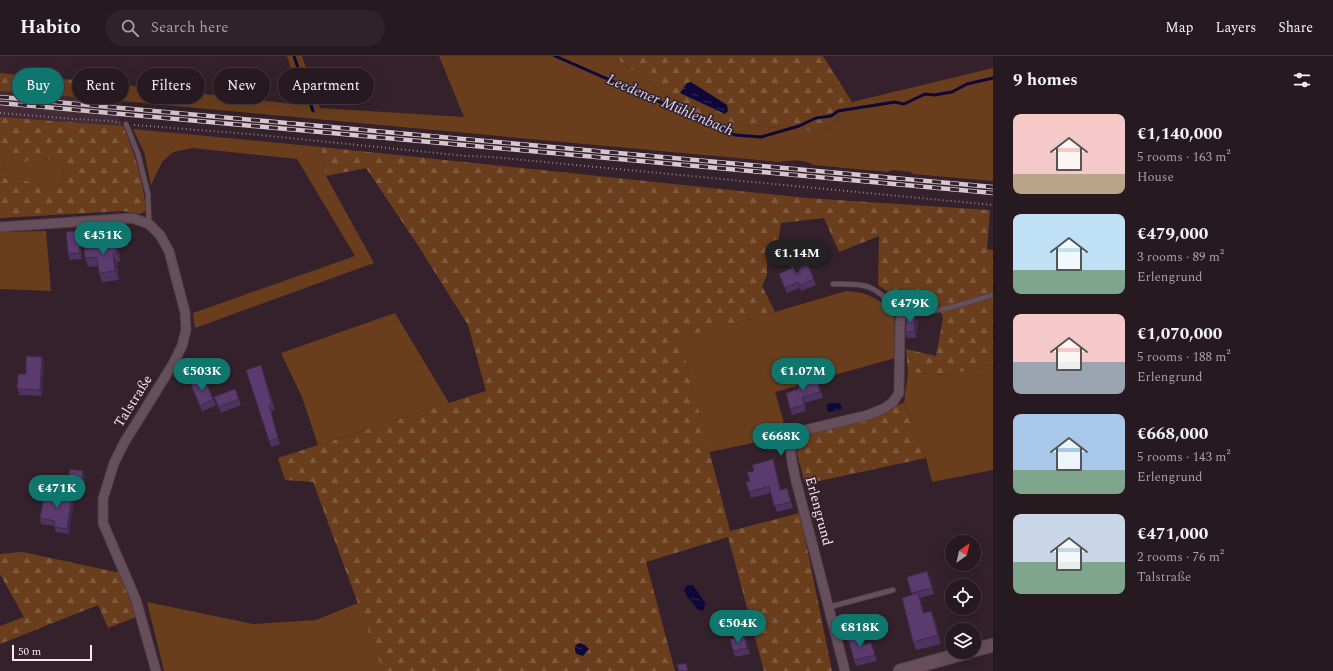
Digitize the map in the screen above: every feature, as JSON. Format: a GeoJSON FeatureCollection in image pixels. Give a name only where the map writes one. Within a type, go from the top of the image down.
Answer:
{"type":"FeatureCollection","features":[{"type":"Feature","properties":{"kind":"main road"},"geometry":{"type":"LineString","coordinates":[[981,648],[993,645]]}},
{"type":"Feature","properties":{"kind":"main road"},"geometry":{"type":"LineString","coordinates":[[900,671],[945,658]]}},
{"type":"Feature","properties":{"kind":"street"},"geometry":{"type":"LineString","coordinates":[[0,227],[132,218],[149,224]]}},
{"type":"Feature","properties":{"kind":"street","name":"Talstraße"},"geometry":{"type":"LineString","coordinates":[[149,224],[160,235],[169,251],[185,312],[186,330],[182,346],[173,364],[129,434],[114,463],[103,499],[103,523],[136,600],[156,671]]}},
{"type":"Feature","properties":{"kind":"street","name":"Erlengrund"},"geometry":{"type":"LineString","coordinates":[[845,671],[795,477],[790,449],[793,439],[801,431],[868,415],[885,408],[893,402],[899,393],[900,322],[903,309]]}},
{"type":"Feature","properties":{"kind":"lane"},"geometry":{"type":"LineString","coordinates":[[126,124],[138,154],[148,194],[149,224]]}},
{"type":"Feature","properties":{"kind":"lane"},"geometry":{"type":"LineString","coordinates":[[833,284],[852,284],[874,289],[903,309],[924,312],[943,309],[993,295]]}},
{"type":"Feature","properties":{"kind":"lane"},"geometry":{"type":"LineString","coordinates":[[829,607],[893,590]]}},
{"type":"Feature","properties":{"kind":"path"},"geometry":{"type":"LineString","coordinates":[[0,113],[74,120],[111,121],[126,124],[250,134],[466,156],[492,157],[993,205]]}},
{"type":"Feature","properties":{"kind":"shaded area"},"geometry":{"type":"Polygon","coordinates":[[[0,91],[12,92],[12,104],[64,104],[64,96],[72,97],[72,104],[112,104],[123,126],[0,117],[0,91]]]}},
{"type":"Feature","properties":{"kind":"green space"},"geometry":{"type":"Polygon","coordinates":[[[287,56],[302,56],[306,68],[291,68],[287,56]]]}},
{"type":"Feature","properties":{"kind":"green space"},"geometry":{"type":"Polygon","coordinates":[[[439,56],[613,56],[705,122],[824,132],[852,102],[993,68],[993,181],[913,174],[911,172],[892,170],[888,172],[813,165],[805,161],[779,162],[153,104],[205,104],[205,94],[213,95],[213,104],[270,104],[270,101],[278,102],[278,104],[319,104],[320,108],[464,117],[439,56]]]}},
{"type":"Feature","properties":{"kind":"green space"},"geometry":{"type":"Polygon","coordinates":[[[613,56],[823,56],[852,102],[824,132],[705,122],[613,56]]]}},
{"type":"Feature","properties":{"kind":"green space"},"geometry":{"type":"Polygon","coordinates":[[[0,73],[12,74],[12,92],[0,91],[0,73]]]}},
{"type":"Feature","properties":{"kind":"green space"},"geometry":{"type":"Polygon","coordinates":[[[64,79],[72,80],[72,97],[64,96],[64,79]]]}},
{"type":"Feature","properties":{"kind":"green space"},"geometry":{"type":"Polygon","coordinates":[[[129,86],[137,87],[137,103],[129,102],[129,86]]]}},
{"type":"Feature","properties":{"kind":"green space"},"geometry":{"type":"Polygon","coordinates":[[[0,117],[123,126],[138,167],[146,210],[141,214],[123,211],[0,218],[0,177],[14,178],[38,184],[53,194],[59,190],[64,169],[60,162],[52,159],[38,158],[25,162],[6,155],[3,156],[2,163],[6,172],[0,173],[0,117]]]}},
{"type":"Feature","properties":{"kind":"green space"},"geometry":{"type":"Polygon","coordinates":[[[133,129],[321,147],[326,176],[374,263],[195,328],[193,313],[355,256],[297,159],[193,148],[173,152],[162,162],[151,185],[144,152],[133,129]]]}},
{"type":"Feature","properties":{"kind":"green space"},"geometry":{"type":"Polygon","coordinates":[[[321,147],[807,198],[990,210],[987,249],[993,250],[993,365],[946,375],[908,372],[906,349],[936,356],[943,318],[938,303],[922,306],[905,304],[878,285],[879,236],[839,252],[824,218],[781,223],[778,243],[767,248],[767,275],[762,286],[775,312],[680,338],[730,531],[800,513],[832,671],[764,671],[728,537],[646,562],[675,671],[383,671],[313,482],[285,480],[278,458],[486,391],[468,325],[419,247],[366,168],[326,176],[321,147]]]}},
{"type":"Feature","properties":{"kind":"green space"},"geometry":{"type":"Polygon","coordinates":[[[6,155],[25,161],[33,158],[42,158],[60,162],[64,169],[59,191],[53,195],[38,184],[14,178],[0,177],[0,173],[6,170],[2,163],[3,156],[6,155]]]}},
{"type":"Feature","properties":{"kind":"green space"},"geometry":{"type":"Polygon","coordinates":[[[46,231],[51,291],[0,289],[0,232],[46,231]]]}},
{"type":"Feature","properties":{"kind":"green space"},"geometry":{"type":"Polygon","coordinates":[[[846,291],[872,297],[894,311],[895,358],[775,392],[786,430],[782,437],[709,452],[680,338],[846,291]]]}},
{"type":"Feature","properties":{"kind":"green space"},"geometry":{"type":"Polygon","coordinates":[[[395,313],[449,403],[318,445],[302,397],[281,353],[395,313]]]}},
{"type":"Feature","properties":{"kind":"green space"},"geometry":{"type":"Polygon","coordinates":[[[993,365],[993,470],[932,482],[926,458],[904,403],[908,372],[946,375],[993,365]]]}},
{"type":"Feature","properties":{"kind":"green space"},"geometry":{"type":"Polygon","coordinates":[[[904,403],[926,458],[805,484],[797,453],[799,442],[809,434],[904,403]]]}},
{"type":"Feature","properties":{"kind":"green space"},"geometry":{"type":"Polygon","coordinates":[[[23,552],[120,573],[136,617],[108,628],[98,605],[0,644],[0,626],[24,617],[0,574],[0,554],[23,552]]]}},
{"type":"Feature","properties":{"kind":"green space"},"geometry":{"type":"Polygon","coordinates":[[[147,602],[253,624],[316,620],[358,603],[383,671],[164,671],[147,602]]]}},
{"type":"Feature","properties":{"kind":"water"},"geometry":{"type":"Polygon","coordinates":[[[691,82],[727,105],[728,111],[725,114],[680,93],[687,83],[691,82]]]}},
{"type":"Feature","properties":{"kind":"water"},"geometry":{"type":"Polygon","coordinates":[[[838,403],[842,407],[840,410],[829,412],[827,410],[827,404],[838,403]]]}},
{"type":"Feature","properties":{"kind":"water"},"geometry":{"type":"Polygon","coordinates":[[[688,585],[693,585],[706,604],[704,610],[701,611],[697,609],[684,592],[685,587],[688,585]]]}},
{"type":"Feature","properties":{"kind":"water"},"geometry":{"type":"Polygon","coordinates":[[[579,643],[585,645],[589,649],[583,656],[577,654],[575,651],[575,646],[579,643]]]}},
{"type":"Feature","properties":{"kind":"building"},"geometry":{"type":"Polygon","coordinates":[[[78,231],[80,253],[68,254],[66,232],[78,231]]]}},
{"type":"Feature","properties":{"kind":"building"},"geometry":{"type":"Polygon","coordinates":[[[115,241],[117,253],[113,253],[115,271],[99,273],[97,257],[85,258],[84,249],[95,247],[95,243],[115,241]]]}},
{"type":"Feature","properties":{"kind":"building"},"geometry":{"type":"Polygon","coordinates":[[[805,258],[814,279],[799,286],[798,282],[785,288],[779,274],[792,268],[790,265],[805,258]]]}},
{"type":"Feature","properties":{"kind":"building"},"geometry":{"type":"Polygon","coordinates":[[[907,315],[915,316],[914,332],[905,332],[907,315]]]}},
{"type":"Feature","properties":{"kind":"building"},"geometry":{"type":"Polygon","coordinates":[[[26,356],[42,357],[40,390],[17,389],[18,374],[26,374],[26,356]]]}},
{"type":"Feature","properties":{"kind":"building"},"geometry":{"type":"Polygon","coordinates":[[[261,365],[272,404],[269,405],[278,438],[269,441],[246,370],[261,365]]]}},
{"type":"Feature","properties":{"kind":"building"},"geometry":{"type":"Polygon","coordinates":[[[816,376],[820,392],[802,397],[804,405],[790,409],[786,393],[799,389],[797,381],[816,376]]]}},
{"type":"Feature","properties":{"kind":"building"},"geometry":{"type":"Polygon","coordinates":[[[204,379],[213,399],[200,406],[191,385],[204,379]]]}},
{"type":"Feature","properties":{"kind":"building"},"geometry":{"type":"Polygon","coordinates":[[[235,389],[239,399],[219,407],[214,397],[235,389]]]}},
{"type":"Feature","properties":{"kind":"building"},"geometry":{"type":"Polygon","coordinates":[[[773,459],[780,490],[787,488],[791,502],[774,506],[769,486],[749,492],[746,482],[750,481],[747,472],[754,471],[752,465],[773,459]]]}},
{"type":"Feature","properties":{"kind":"building"},"geometry":{"type":"Polygon","coordinates":[[[70,469],[83,471],[79,494],[66,491],[70,469]]]}},
{"type":"Feature","properties":{"kind":"building"},"geometry":{"type":"Polygon","coordinates":[[[45,491],[72,496],[67,529],[54,527],[55,521],[40,518],[45,491]]]}},
{"type":"Feature","properties":{"kind":"building"},"geometry":{"type":"Polygon","coordinates":[[[927,571],[932,588],[911,593],[907,577],[927,571]]]}},
{"type":"Feature","properties":{"kind":"building"},"geometry":{"type":"Polygon","coordinates":[[[918,593],[923,613],[931,611],[938,635],[913,642],[902,598],[918,593]]]}},
{"type":"Feature","properties":{"kind":"building"},"geometry":{"type":"Polygon","coordinates":[[[866,617],[868,626],[855,630],[852,620],[866,617]]]}},
{"type":"Feature","properties":{"kind":"building"},"geometry":{"type":"Polygon","coordinates":[[[861,634],[864,645],[871,643],[875,655],[854,660],[848,638],[861,634]]]}},
{"type":"Feature","properties":{"kind":"building"},"geometry":{"type":"Polygon","coordinates":[[[744,636],[747,648],[733,651],[730,639],[744,636]]]}},
{"type":"Feature","properties":{"kind":"building"},"geometry":{"type":"Polygon","coordinates":[[[686,663],[688,671],[679,671],[677,665],[686,663]]]}},
{"type":"Feature","properties":{"kind":"waterway"},"geometry":{"type":"LineString","coordinates":[[294,56],[313,111]]}},
{"type":"Feature","properties":{"kind":"waterway","name":"Leedener Mühlenbach"},"geometry":{"type":"LineString","coordinates":[[555,56],[735,135],[761,137],[799,126],[816,118],[831,116],[838,111],[895,102],[904,104],[925,94],[934,95],[952,92],[967,84],[993,78]]}},
{"type":"Feature","properties":{"kind":"railway"},"geometry":{"type":"LineString","coordinates":[[0,97],[993,187]]}},
{"type":"Feature","properties":{"kind":"railway"},"geometry":{"type":"LineString","coordinates":[[0,103],[993,193]]}}]}
